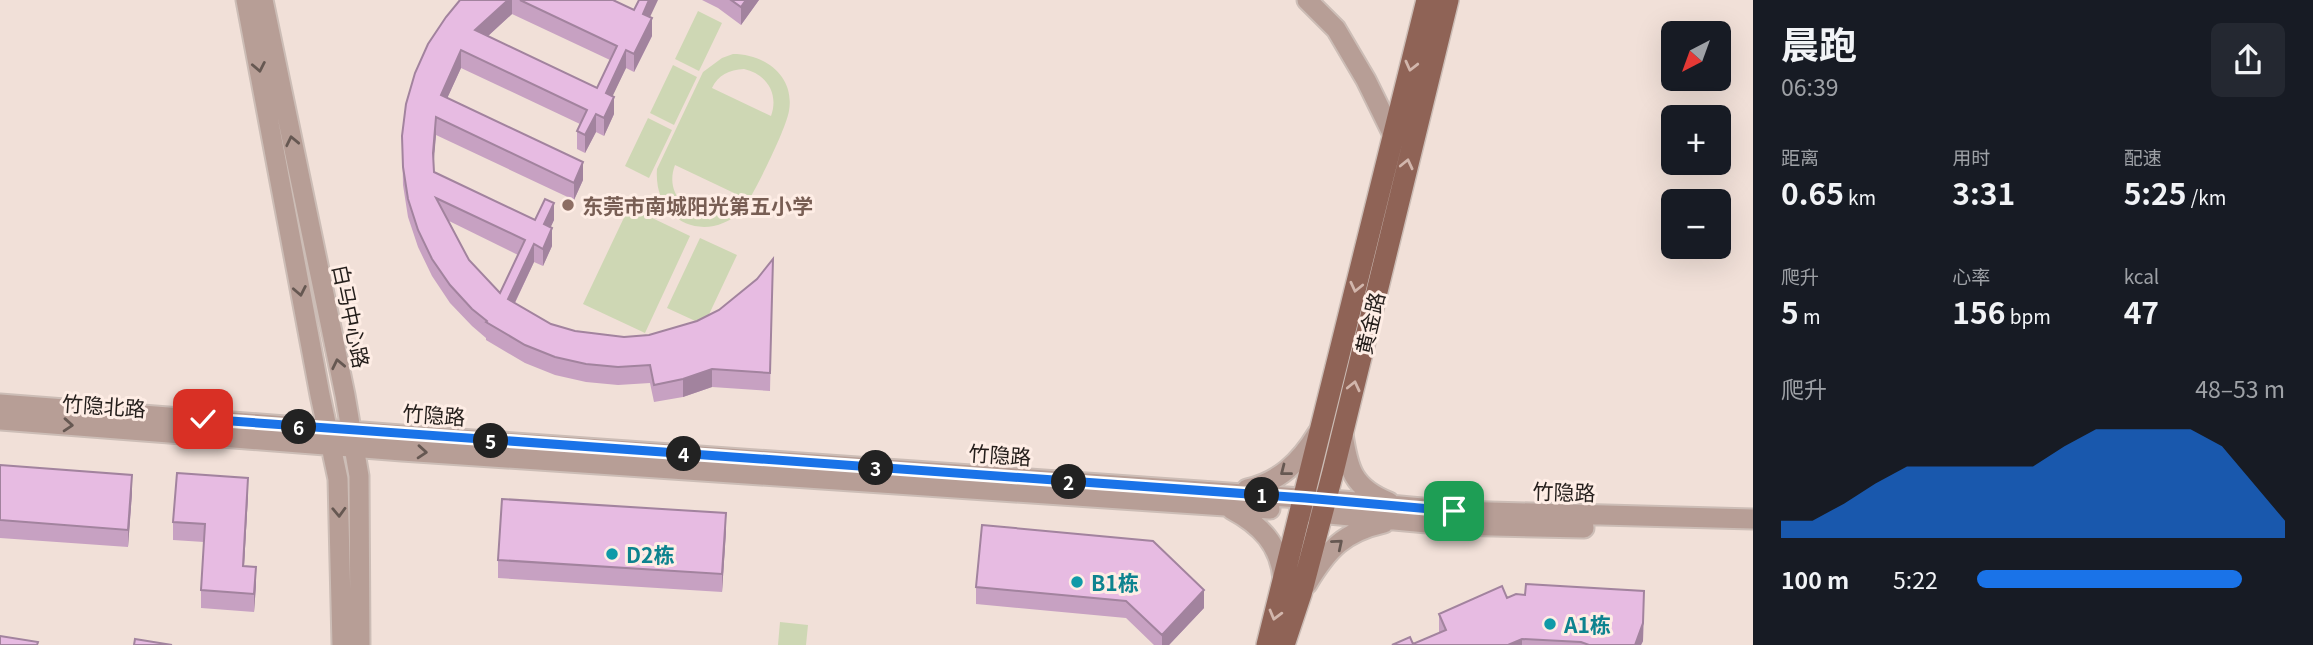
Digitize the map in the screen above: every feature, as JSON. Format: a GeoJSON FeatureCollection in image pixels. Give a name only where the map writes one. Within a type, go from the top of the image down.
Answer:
{"type":"FeatureCollection","features":[{"type":"Feature","properties":{"kind":"main road","name":"黄金路"},"geometry":{"type":"LineString","coordinates":[[1333,428],[1393,135],[1427,0]]}},
{"type":"Feature","properties":{"kind":"main road","name":"黄金路"},"geometry":{"type":"LineString","coordinates":[[1284,645],[1292,589],[1448,0]]}},
{"type":"Feature","properties":{"kind":"main road","name":"黄金路"},"geometry":{"type":"LineString","coordinates":[[1267,645],[1292,589]]}},
{"type":"Feature","properties":{"kind":"street"},"geometry":{"type":"LineString","coordinates":[[246,0],[338,479],[342,645]]}},
{"type":"Feature","properties":{"kind":"street","name":"白马中心路"},"geometry":{"type":"LineString","coordinates":[[263,0],[359,477],[360,645]]}},
{"type":"Feature","properties":{"kind":"street"},"geometry":{"type":"LineString","coordinates":[[1307,0],[1336,29],[1366,80],[1393,135]]}},
{"type":"Feature","properties":{"kind":"street","name":"竹隐北路"},"geometry":{"type":"LineString","coordinates":[[0,404],[329,437]]}},
{"type":"Feature","properties":{"kind":"street","name":"竹隐北路"},"geometry":{"type":"LineString","coordinates":[[0,419],[329,437]]}},
{"type":"Feature","properties":{"kind":"street"},"geometry":{"type":"LineString","coordinates":[[1333,428],[1347,463],[1361,486],[1398,513],[1340,540],[1292,589],[1268,536],[1227,499],[1265,485],[1285,473],[1333,428]]}},
{"type":"Feature","properties":{"kind":"street","name":"竹隐路"},"geometry":{"type":"LineString","coordinates":[[329,437],[1398,513],[1454,511],[1753,519]]}},
{"type":"Feature","properties":{"kind":"street","name":"竹隐路"},"geometry":{"type":"LineString","coordinates":[[1398,513],[1449,525],[1753,531]]}},
{"type":"Feature","properties":{"kind":"green space"},"geometry":{"type":"Polygon","coordinates":[[[698,11],[722,23],[699,71],[675,59],[698,11]]]}},
{"type":"Feature","properties":{"kind":"green space"},"geometry":{"type":"Polygon","coordinates":[[[733,54],[745,55],[775,69],[787,87],[789,111],[776,147],[743,210],[728,221],[698,227],[684,223],[672,214],[663,202],[658,187],[657,169],[703,72],[722,58],[733,54]],[[744,69],[725,74],[712,88],[771,116],[773,100],[769,86],[759,75],[744,69]],[[675,165],[672,179],[675,191],[681,201],[690,208],[713,210],[724,205],[734,194],[734,193],[675,165]]]}},
{"type":"Feature","properties":{"kind":"green space"},"geometry":{"type":"Polygon","coordinates":[[[673,65],[697,77],[674,125],[650,113],[673,65]]]}},
{"type":"Feature","properties":{"kind":"green space"},"geometry":{"type":"Polygon","coordinates":[[[648,118],[672,130],[649,178],[625,166],[648,118]]]}},
{"type":"Feature","properties":{"kind":"green space"},"geometry":{"type":"Polygon","coordinates":[[[629,207],[690,236],[645,333],[583,304],[629,207]]]}},
{"type":"Feature","properties":{"kind":"green space"},"geometry":{"type":"Polygon","coordinates":[[[700,238],[737,255],[704,325],[667,308],[700,238]]]}},
{"type":"Feature","properties":{"kind":"green space"},"geometry":{"type":"Polygon","coordinates":[[[780,622],[808,625],[806,645],[778,645],[780,622]]]}},
{"type":"Feature","properties":{"kind":"building"},"geometry":{"type":"Polygon","coordinates":[[[460,0],[508,0],[475,30],[597,88],[617,46],[520,0],[613,0],[634,10],[639,0],[649,0],[643,14],[652,18],[634,54],[626,50],[606,93],[614,97],[604,118],[596,114],[585,135],[577,131],[587,110],[461,50],[441,95],[583,162],[574,183],[436,117],[434,172],[535,220],[545,199],[554,203],[544,224],[552,228],[543,249],[534,244],[508,299],[551,324],[575,331],[624,337],[649,335],[697,321],[719,310],[757,279],[773,259],[770,373],[712,369],[654,385],[650,365],[618,367],[586,364],[555,357],[525,345],[486,322],[450,285],[432,259],[418,230],[408,199],[402,136],[406,104],[415,73],[428,44],[460,0]],[[436,198],[469,260],[500,293],[525,240],[436,198]]]}},
{"type":"Feature","properties":{"kind":"building"},"geometry":{"type":"Polygon","coordinates":[[[731,0],[746,0],[741,7],[731,0]]]}},
{"type":"Feature","properties":{"kind":"building"},"geometry":{"type":"Polygon","coordinates":[[[0,465],[132,475],[128,530],[0,520],[0,465]]]}},
{"type":"Feature","properties":{"kind":"building"},"geometry":{"type":"Polygon","coordinates":[[[177,473],[248,478],[243,566],[256,567],[254,594],[201,590],[205,524],[173,522],[177,473]]]}},
{"type":"Feature","properties":{"kind":"building","name":"D2栋"},"geometry":{"type":"Polygon","coordinates":[[[502,499],[726,513],[722,574],[498,560],[502,499]]]}},
{"type":"Feature","properties":{"kind":"building","name":"B1栋"},"geometry":{"type":"Polygon","coordinates":[[[982,525],[1153,541],[1204,590],[1162,635],[1126,601],[976,587],[982,525]]]}},
{"type":"Feature","properties":{"kind":"building","name":"A1栋"},"geometry":{"type":"Polygon","coordinates":[[[1526,584],[1644,591],[1643,623],[1635,645],[1589,645],[1581,642],[1522,639],[1508,645],[1392,645],[1410,637],[1413,644],[1446,630],[1439,614],[1502,586],[1507,598],[1516,594],[1525,595],[1526,584]]]}},
{"type":"Feature","properties":{"kind":"building"},"geometry":{"type":"Polygon","coordinates":[[[0,636],[38,642],[37,645],[0,645],[0,636]]]}},
{"type":"Feature","properties":{"kind":"building"},"geometry":{"type":"Polygon","coordinates":[[[135,639],[172,645],[134,645],[135,639]]]}},
{"type":"Feature","properties":{"kind":"place","name":"东莞市南城阳光第五小学"},"geometry":{"type":"Point","coordinates":[568,205]}},
{"type":"Feature","properties":{"kind":"place","name":"D2栋"},"geometry":{"type":"Point","coordinates":[612,554]}},
{"type":"Feature","properties":{"kind":"place","name":"B1栋"},"geometry":{"type":"Point","coordinates":[1077,582]}},
{"type":"Feature","properties":{"kind":"place","name":"A1栋"},"geometry":{"type":"Point","coordinates":[1550,624]}},
{"type":"Feature","properties":{"kind":"route"},"geometry":{"type":"LineString","coordinates":[[203,419],[1454,511]]}}]}
